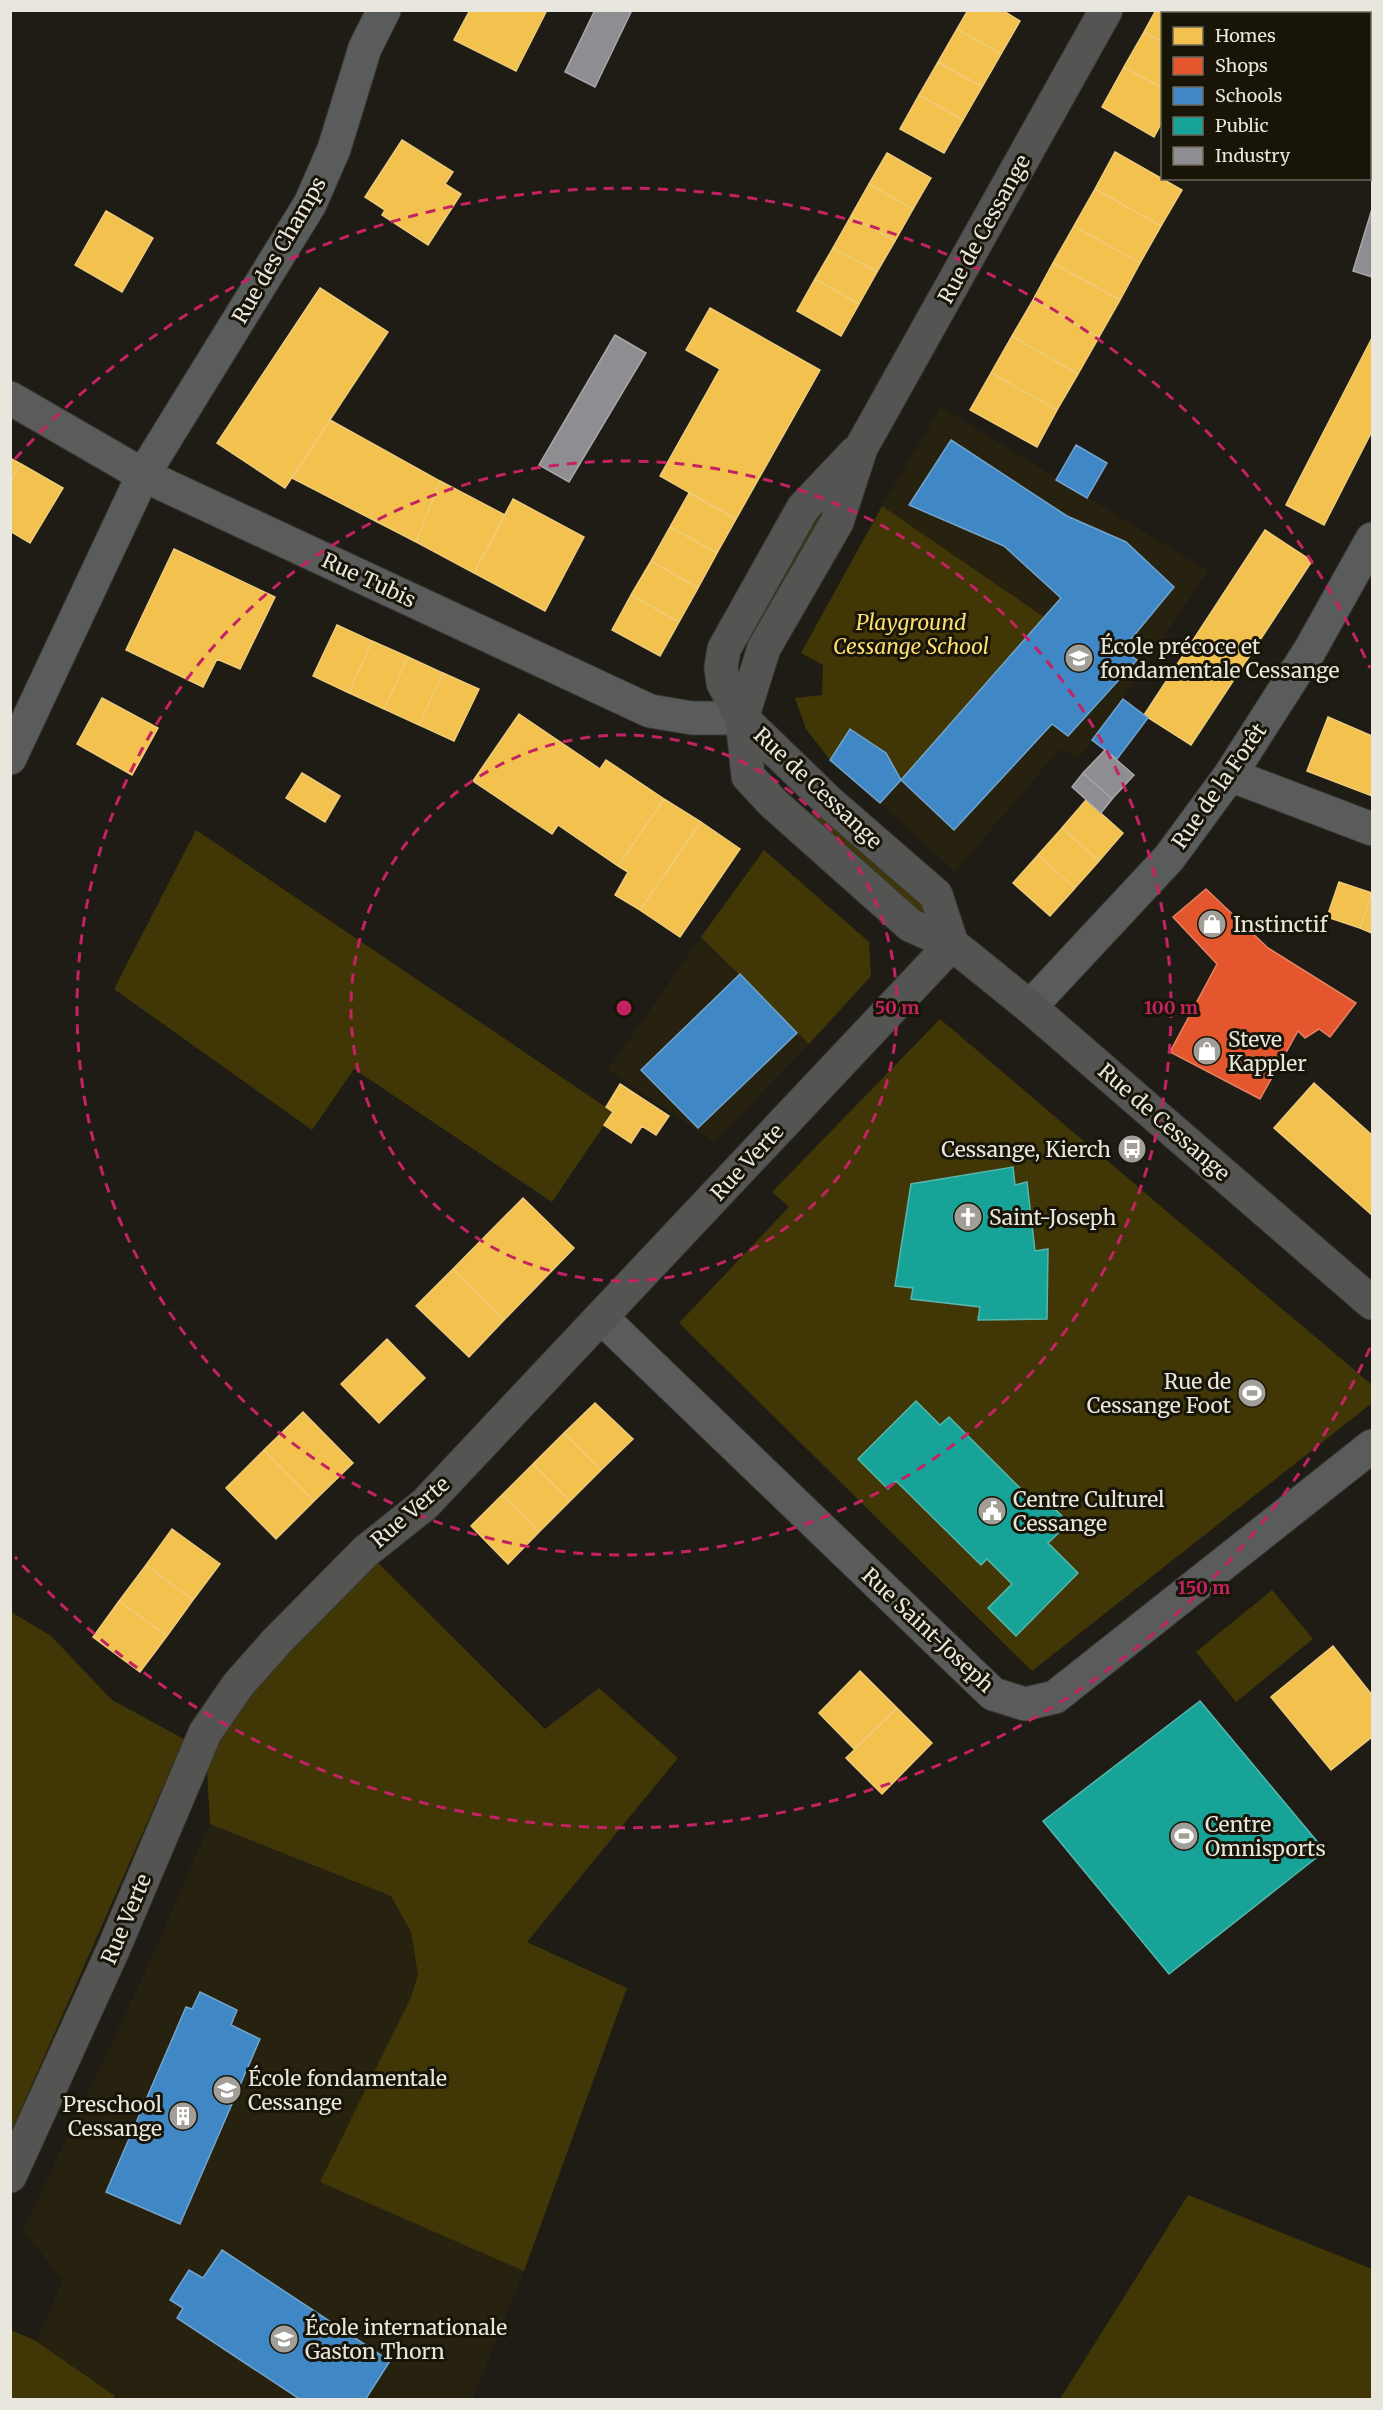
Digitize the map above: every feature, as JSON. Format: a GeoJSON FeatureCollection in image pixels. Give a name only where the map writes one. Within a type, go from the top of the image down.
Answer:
{"type":"FeatureCollection","features":[{"type":"Feature","properties":{"kind":"main road","name":"Rue de Cessange"},"geometry":{"type":"LineString","coordinates":[[1106,10],[861,448],[837,522],[764,648],[742,718],[830,803],[936,895],[952,944],[1030,1007],[1372,1303]]}},
{"type":"Feature","properties":{"kind":"main road","name":"Rue Verte"},"geometry":{"type":"LineString","coordinates":[[10,2176],[113,1950],[205,1733],[238,1685],[276,1642],[366,1551],[425,1504],[952,944]]}},
{"type":"Feature","properties":{"kind":"street","name":"Rue des Champs"},"geometry":{"type":"LineString","coordinates":[[10,758],[143,475],[310,204],[334,149],[365,48],[384,10]]}},
{"type":"Feature","properties":{"kind":"street","name":"Rue Tubis"},"geometry":{"type":"LineString","coordinates":[[10,398],[143,475],[650,711],[692,718],[742,718]]}},
{"type":"Feature","properties":{"kind":"street","name":"Rue de la Forêt"},"geometry":{"type":"LineString","coordinates":[[1030,1007],[1169,858],[1230,774],[1310,650],[1372,540]]}},
{"type":"Feature","properties":{"kind":"street"},"geometry":{"type":"LineString","coordinates":[[1230,774],[1372,829]]}},
{"type":"Feature","properties":{"kind":"street","name":"Rue Saint-Joseph"},"geometry":{"type":"LineString","coordinates":[[601,1317],[993,1694],[1025,1704],[1055,1697],[1372,1446]]}},
{"type":"Feature","properties":{"kind":"shaded area","name":"École précoce et fondamentale Cessange"},"geometry":{"type":"Polygon","coordinates":[[[941,407],[1208,571],[1123,699],[1079,758],[1060,749],[955,872],[880,803],[1044,618],[882,506],[941,407]]]}},
{"type":"Feature","properties":{"kind":"shaded area"},"geometry":{"type":"Polygon","coordinates":[[[701,937],[809,1044],[714,1142],[608,1070],[701,937]]]}},
{"type":"Feature","properties":{"kind":"shaded area","name":"École fondamentale Cessange"},"geometry":{"type":"Polygon","coordinates":[[[210,1824],[391,1896],[411,1932],[418,1975],[411,1998],[320,2182],[524,2271],[473,2399],[120,2399],[36,2341],[63,2281],[23,2230],[144,1975],[210,1824]]]}},
{"type":"Feature","properties":{"kind":"green space","name":"Playground Cessange School"},"geometry":{"type":"Polygon","coordinates":[[[882,506],[1044,617],[901,780],[886,753],[850,729],[830,760],[806,729],[795,698],[822,695],[823,665],[801,653],[882,506]]]}},
{"type":"Feature","properties":{"kind":"green space"},"geometry":{"type":"Polygon","coordinates":[[[815,509],[825,509],[775,606],[764,600],[815,509]]]}},
{"type":"Feature","properties":{"kind":"green space"},"geometry":{"type":"Polygon","coordinates":[[[818,806],[923,898],[925,910],[917,913],[806,819],[818,806]]]}},
{"type":"Feature","properties":{"kind":"green space"},"geometry":{"type":"Polygon","coordinates":[[[196,830],[613,1112],[552,1202],[354,1069],[312,1130],[114,989],[196,830]]]}},
{"type":"Feature","properties":{"kind":"green space"},"geometry":{"type":"Polygon","coordinates":[[[764,850],[869,942],[871,976],[809,1044],[701,937],[764,850]]]}},
{"type":"Feature","properties":{"kind":"green space"},"geometry":{"type":"Polygon","coordinates":[[[940,1019],[1372,1385],[1372,1403],[1032,1671],[679,1323],[789,1207],[772,1192],[940,1019]]]}},
{"type":"Feature","properties":{"kind":"green space"},"geometry":{"type":"Polygon","coordinates":[[[366,1551],[545,1729],[599,1688],[678,1758],[527,1942],[627,1988],[524,2271],[320,2182],[411,1997],[418,1975],[411,1932],[391,1896],[210,1824],[205,1733],[366,1551]]]}},
{"type":"Feature","properties":{"kind":"green space"},"geometry":{"type":"Polygon","coordinates":[[[1272,1590],[1313,1639],[1236,1702],[1196,1652],[1272,1590]]]}},
{"type":"Feature","properties":{"kind":"green space"},"geometry":{"type":"Polygon","coordinates":[[[11,1612],[51,1636],[112,1700],[184,1739],[11,2132],[11,1612]]]}},
{"type":"Feature","properties":{"kind":"green space"},"geometry":{"type":"Polygon","coordinates":[[[1188,2195],[1372,2269],[1372,2399],[1060,2399],[1188,2195]]]}},
{"type":"Feature","properties":{"kind":"green space"},"geometry":{"type":"Polygon","coordinates":[[[11,2330],[36,2341],[115,2396],[112,2400],[11,2399],[11,2330]]]}},
{"type":"Feature","properties":{"kind":"building: Homes"},"geometry":{"type":"Polygon","coordinates":[[[470,10],[547,10],[516,71],[454,40],[470,10]]]}},
{"type":"Feature","properties":{"kind":"building: Homes"},"geometry":{"type":"Polygon","coordinates":[[[968,10],[1002,10],[1020,21],[1001,54],[957,29],[968,10]]]}},
{"type":"Feature","properties":{"kind":"building: Homes"},"geometry":{"type":"Polygon","coordinates":[[[1156,10],[1186,10],[1189,12],[1161,12],[1161,41],[1144,32],[1156,10]]]}},
{"type":"Feature","properties":{"kind":"building: Homes"},"geometry":{"type":"Polygon","coordinates":[[[1186,10],[1210,10],[1209,12],[1186,10]]]}},
{"type":"Feature","properties":{"kind":"building: Homes"},"geometry":{"type":"Polygon","coordinates":[[[957,29],[1001,54],[982,87],[938,62],[957,29]]]}},
{"type":"Feature","properties":{"kind":"building: Homes"},"geometry":{"type":"Polygon","coordinates":[[[1144,32],[1161,41],[1161,87],[1124,67],[1144,32]]]}},
{"type":"Feature","properties":{"kind":"building: Homes"},"geometry":{"type":"Polygon","coordinates":[[[938,62],[982,87],[963,120],[919,95],[938,62]]]}},
{"type":"Feature","properties":{"kind":"building: Homes"},"geometry":{"type":"Polygon","coordinates":[[[1124,67],[1161,87],[1161,124],[1154,137],[1102,107],[1124,67]]]}},
{"type":"Feature","properties":{"kind":"building: Homes"},"geometry":{"type":"Polygon","coordinates":[[[919,95],[963,120],[944,153],[900,129],[919,95]]]}},
{"type":"Feature","properties":{"kind":"building: Homes"},"geometry":{"type":"Polygon","coordinates":[[[402,140],[453,172],[445,184],[461,194],[428,245],[382,215],[385,210],[365,197],[402,140]]]}},
{"type":"Feature","properties":{"kind":"building: Homes"},"geometry":{"type":"Polygon","coordinates":[[[1115,152],[1182,190],[1161,226],[1095,189],[1115,152]]]}},
{"type":"Feature","properties":{"kind":"building: Homes"},"geometry":{"type":"Polygon","coordinates":[[[887,153],[931,178],[913,209],[869,184],[887,153]]]}},
{"type":"Feature","properties":{"kind":"building: Homes"},"geometry":{"type":"Polygon","coordinates":[[[869,184],[913,209],[895,241],[851,216],[869,184]]]}},
{"type":"Feature","properties":{"kind":"building: Homes"},"geometry":{"type":"Polygon","coordinates":[[[1095,189],[1161,226],[1140,263],[1074,226],[1095,189]]]}},
{"type":"Feature","properties":{"kind":"building: Homes"},"geometry":{"type":"Polygon","coordinates":[[[106,211],[153,238],[122,292],[75,265],[106,211]]]}},
{"type":"Feature","properties":{"kind":"building: Homes"},"geometry":{"type":"Polygon","coordinates":[[[851,216],[895,241],[877,272],[833,248],[851,216]]]}},
{"type":"Feature","properties":{"kind":"building: Homes"},"geometry":{"type":"Polygon","coordinates":[[[1074,226],[1140,263],[1120,300],[1053,263],[1074,226]]]}},
{"type":"Feature","properties":{"kind":"building: Homes"},"geometry":{"type":"Polygon","coordinates":[[[833,248],[877,272],[859,304],[815,279],[833,248]]]}},
{"type":"Feature","properties":{"kind":"building: Homes"},"geometry":{"type":"Polygon","coordinates":[[[1053,263],[1120,300],[1099,337],[1033,300],[1053,263]]]}},
{"type":"Feature","properties":{"kind":"building: Homes"},"geometry":{"type":"Polygon","coordinates":[[[815,279],[859,304],[841,336],[797,311],[815,279]]]}},
{"type":"Feature","properties":{"kind":"building: Homes"},"geometry":{"type":"Polygon","coordinates":[[[320,288],[388,332],[285,488],[217,443],[320,288]]]}},
{"type":"Feature","properties":{"kind":"building: Homes"},"geometry":{"type":"Polygon","coordinates":[[[1033,300],[1099,337],[1078,374],[1012,336],[1033,300]]]}},
{"type":"Feature","properties":{"kind":"building: Homes"},"geometry":{"type":"Polygon","coordinates":[[[710,308],[820,370],[736,519],[660,476],[720,369],[686,350],[710,308]]]}},
{"type":"Feature","properties":{"kind":"building: Homes"},"geometry":{"type":"Polygon","coordinates":[[[1012,336],[1078,374],[1057,410],[991,373],[1012,336]]]}},
{"type":"Feature","properties":{"kind":"building: Homes"},"geometry":{"type":"Polygon","coordinates":[[[1372,338],[1372,431],[1324,525],[1286,505],[1372,338]]]}},
{"type":"Feature","properties":{"kind":"building: Homes"},"geometry":{"type":"Polygon","coordinates":[[[991,373],[1057,410],[1037,447],[970,410],[991,373]]]}},
{"type":"Feature","properties":{"kind":"building: Homes"},"geometry":{"type":"Polygon","coordinates":[[[330,420],[440,481],[416,542],[292,478],[330,420]]]}},
{"type":"Feature","properties":{"kind":"building: Homes"},"geometry":{"type":"Polygon","coordinates":[[[10,458],[21,464],[10,481],[10,458]]]}},
{"type":"Feature","properties":{"kind":"building: Homes"},"geometry":{"type":"Polygon","coordinates":[[[21,464],[63,488],[30,543],[10,531],[10,481],[21,464]]]}},
{"type":"Feature","properties":{"kind":"building: Homes"},"geometry":{"type":"Polygon","coordinates":[[[440,481],[505,515],[474,573],[416,542],[440,481]]]}},
{"type":"Feature","properties":{"kind":"building: Homes"},"geometry":{"type":"Polygon","coordinates":[[[689,493],[736,519],[717,553],[670,527],[689,493]]]}},
{"type":"Feature","properties":{"kind":"building: Homes"},"geometry":{"type":"Polygon","coordinates":[[[513,499],[584,537],[545,611],[474,573],[513,499]]]}},
{"type":"Feature","properties":{"kind":"building: Homes"},"geometry":{"type":"Polygon","coordinates":[[[670,527],[717,553],[698,588],[651,561],[670,527]]]}},
{"type":"Feature","properties":{"kind":"building: Homes"},"geometry":{"type":"Polygon","coordinates":[[[1265,530],[1312,561],[1191,745],[1144,715],[1265,530]]]}},
{"type":"Feature","properties":{"kind":"building: Homes"},"geometry":{"type":"Polygon","coordinates":[[[174,549],[275,597],[240,669],[217,659],[203,687],[126,650],[174,549]]]}},
{"type":"Feature","properties":{"kind":"building: Homes"},"geometry":{"type":"Polygon","coordinates":[[[651,561],[698,588],[679,622],[631,595],[651,561]]]}},
{"type":"Feature","properties":{"kind":"building: Homes"},"geometry":{"type":"Polygon","coordinates":[[[631,595],[679,622],[660,656],[612,630],[631,595]]]}},
{"type":"Feature","properties":{"kind":"building: Homes"},"geometry":{"type":"Polygon","coordinates":[[[337,625],[372,641],[349,693],[313,676],[337,625]]]}},
{"type":"Feature","properties":{"kind":"building: Homes"},"geometry":{"type":"Polygon","coordinates":[[[372,641],[408,657],[384,709],[349,693],[372,641]]]}},
{"type":"Feature","properties":{"kind":"building: Homes"},"geometry":{"type":"Polygon","coordinates":[[[408,657],[443,673],[419,725],[384,709],[408,657]]]}},
{"type":"Feature","properties":{"kind":"building: Homes"},"geometry":{"type":"Polygon","coordinates":[[[443,673],[479,689],[454,741],[419,725],[443,673]]]}},
{"type":"Feature","properties":{"kind":"building: Homes"},"geometry":{"type":"Polygon","coordinates":[[[102,698],[158,728],[132,775],[77,744],[102,698]]]}},
{"type":"Feature","properties":{"kind":"building: Homes"},"geometry":{"type":"Polygon","coordinates":[[[519,714],[600,769],[606,760],[664,799],[618,866],[558,825],[552,834],[473,781],[519,714]]]}},
{"type":"Feature","properties":{"kind":"building: Homes"},"geometry":{"type":"Polygon","coordinates":[[[1328,717],[1372,736],[1372,796],[1307,771],[1328,717]]]}},
{"type":"Feature","properties":{"kind":"building: Homes"},"geometry":{"type":"Polygon","coordinates":[[[302,773],[340,796],[325,822],[286,798],[302,773]]]}},
{"type":"Feature","properties":{"kind":"building: Homes"},"geometry":{"type":"Polygon","coordinates":[[[664,799],[701,822],[640,910],[615,895],[628,872],[618,866],[664,799]]]}},
{"type":"Feature","properties":{"kind":"building: Homes"},"geometry":{"type":"Polygon","coordinates":[[[1086,800],[1123,833],[1099,861],[1062,828],[1086,800]]]}},
{"type":"Feature","properties":{"kind":"building: Homes"},"geometry":{"type":"Polygon","coordinates":[[[701,822],[740,849],[680,937],[640,910],[701,822]]]}},
{"type":"Feature","properties":{"kind":"building: Homes"},"geometry":{"type":"Polygon","coordinates":[[[1062,828],[1099,861],[1075,888],[1038,855],[1062,828]]]}},
{"type":"Feature","properties":{"kind":"building: Homes"},"geometry":{"type":"Polygon","coordinates":[[[1038,855],[1075,888],[1050,916],[1013,883],[1038,855]]]}},
{"type":"Feature","properties":{"kind":"building: Homes"},"geometry":{"type":"Polygon","coordinates":[[[1339,882],[1372,893],[1360,928],[1327,917],[1339,882]]]}},
{"type":"Feature","properties":{"kind":"building: Homes"},"geometry":{"type":"Polygon","coordinates":[[[1372,893],[1372,933],[1360,928],[1372,893]]]}},
{"type":"Feature","properties":{"kind":"building: Homes"},"geometry":{"type":"Polygon","coordinates":[[[1314,1083],[1372,1135],[1372,1215],[1274,1128],[1314,1083]]]}},
{"type":"Feature","properties":{"kind":"building: Homes"},"geometry":{"type":"Polygon","coordinates":[[[620,1084],[669,1116],[656,1135],[642,1126],[631,1143],[604,1125],[613,1112],[606,1107],[620,1084]]]}},
{"type":"Feature","properties":{"kind":"building: Homes"},"geometry":{"type":"Polygon","coordinates":[[[523,1198],[574,1248],[504,1320],[453,1269],[523,1198]]]}},
{"type":"Feature","properties":{"kind":"building: Homes"},"geometry":{"type":"Polygon","coordinates":[[[453,1269],[504,1320],[469,1357],[416,1306],[453,1269]]]}},
{"type":"Feature","properties":{"kind":"building: Homes"},"geometry":{"type":"Polygon","coordinates":[[[387,1339],[425,1378],[379,1423],[341,1384],[387,1339]]]}},
{"type":"Feature","properties":{"kind":"building: Homes"},"geometry":{"type":"Polygon","coordinates":[[[595,1403],[633,1439],[601,1470],[564,1433],[595,1403]]]}},
{"type":"Feature","properties":{"kind":"building: Homes"},"geometry":{"type":"Polygon","coordinates":[[[303,1412],[353,1463],[314,1501],[264,1450],[303,1412]]]}},
{"type":"Feature","properties":{"kind":"building: Homes"},"geometry":{"type":"Polygon","coordinates":[[[564,1433],[601,1470],[570,1501],[533,1464],[564,1433]]]}},
{"type":"Feature","properties":{"kind":"building: Homes"},"geometry":{"type":"Polygon","coordinates":[[[264,1450],[314,1501],[276,1539],[226,1488],[264,1450]]]}},
{"type":"Feature","properties":{"kind":"building: Homes"},"geometry":{"type":"Polygon","coordinates":[[[533,1464],[570,1501],[539,1532],[502,1495],[533,1464]]]}},
{"type":"Feature","properties":{"kind":"building: Homes"},"geometry":{"type":"Polygon","coordinates":[[[502,1495],[539,1532],[508,1564],[471,1526],[502,1495]]]}},
{"type":"Feature","properties":{"kind":"building: Homes"},"geometry":{"type":"Polygon","coordinates":[[[172,1529],[220,1564],[193,1600],[146,1565],[172,1529]]]}},
{"type":"Feature","properties":{"kind":"building: Homes"},"geometry":{"type":"Polygon","coordinates":[[[146,1565],[193,1600],[167,1636],[119,1601],[146,1565]]]}},
{"type":"Feature","properties":{"kind":"building: Homes"},"geometry":{"type":"Polygon","coordinates":[[[119,1601],[167,1636],[140,1672],[93,1637],[119,1601]]]}},
{"type":"Feature","properties":{"kind":"building: Homes"},"geometry":{"type":"Polygon","coordinates":[[[1333,1646],[1372,1695],[1372,1737],[1331,1770],[1271,1697],[1333,1646]]]}},
{"type":"Feature","properties":{"kind":"building: Homes"},"geometry":{"type":"Polygon","coordinates":[[[860,1671],[897,1708],[854,1749],[819,1713],[860,1671]]]}},
{"type":"Feature","properties":{"kind":"building: Homes"},"geometry":{"type":"Polygon","coordinates":[[[897,1708],[932,1743],[882,1794],[846,1758],[897,1708]]]}},
{"type":"Feature","properties":{"kind":"building: Shops"},"geometry":{"type":"Polygon","coordinates":[[[1206,889],[1268,948],[1356,1003],[1330,1037],[1319,1029],[1305,1038],[1298,1031],[1260,1099],[1170,1052],[1217,964],[1173,917],[1206,889]]]}},
{"type":"Feature","properties":{"kind":"building: Schools","name":"École précoce et fondamentale Cessange"},"geometry":{"type":"Polygon","coordinates":[[[951,440],[1067,516],[1126,542],[1174,587],[1122,650],[1137,660],[1068,736],[1052,724],[954,830],[901,780],[1061,598],[1004,546],[909,505],[951,440]]]}},
{"type":"Feature","properties":{"kind":"building: Schools"},"geometry":{"type":"Polygon","coordinates":[[[1076,445],[1107,463],[1087,498],[1056,480],[1076,445]]]}},
{"type":"Feature","properties":{"kind":"building: Schools"},"geometry":{"type":"Polygon","coordinates":[[[1123,699],[1148,718],[1117,759],[1092,740],[1123,699]]]}},
{"type":"Feature","properties":{"kind":"building: Schools"},"geometry":{"type":"Polygon","coordinates":[[[850,729],[886,753],[901,780],[880,803],[830,760],[850,729]]]}},
{"type":"Feature","properties":{"kind":"building: Schools"},"geometry":{"type":"Polygon","coordinates":[[[740,974],[797,1033],[698,1128],[641,1070],[740,974]]]}},
{"type":"Feature","properties":{"kind":"building: Schools","name":"Preschool Cessange"},"geometry":{"type":"Polygon","coordinates":[[[200,1992],[237,2010],[231,2025],[260,2039],[180,2224],[106,2192],[186,2007],[192,2009],[200,1992]]]}},
{"type":"Feature","properties":{"kind":"building: Schools","name":"École internationale Gaston Thorn"},"geometry":{"type":"Polygon","coordinates":[[[222,2250],[390,2361],[365,2400],[301,2400],[177,2318],[183,2308],[170,2300],[189,2270],[203,2278],[222,2250]]]}},
{"type":"Feature","properties":{"kind":"building: Public","name":"Saint-Joseph"},"geometry":{"type":"Polygon","coordinates":[[[1013,1167],[1015,1185],[1027,1182],[1035,1251],[1048,1249],[1047,1319],[978,1320],[980,1307],[911,1299],[913,1288],[895,1286],[911,1184],[1013,1167]]]}},
{"type":"Feature","properties":{"kind":"building: Public","name":"Centre Culturel Cessange"},"geometry":{"type":"Polygon","coordinates":[[[916,1401],[940,1425],[949,1417],[1032,1500],[1039,1493],[1069,1523],[1048,1543],[1078,1573],[1016,1636],[988,1608],[1012,1584],[987,1559],[981,1565],[896,1481],[888,1489],[858,1459],[916,1401]]]}},
{"type":"Feature","properties":{"kind":"building: Public","name":"Centre Omnisports"},"geometry":{"type":"Polygon","coordinates":[[[1200,1701],[1325,1851],[1169,1974],[1043,1821],[1200,1701]]]}},
{"type":"Feature","properties":{"kind":"building: Industry"},"geometry":{"type":"Polygon","coordinates":[[[595,10],[632,10],[595,87],[565,72],[595,10]]]}},
{"type":"Feature","properties":{"kind":"building: Industry"},"geometry":{"type":"Polygon","coordinates":[[[1372,209],[1372,277],[1353,271],[1372,209]]]}},
{"type":"Feature","properties":{"kind":"building: Industry"},"geometry":{"type":"Polygon","coordinates":[[[615,335],[646,353],[569,482],[539,465],[615,335]]]}},
{"type":"Feature","properties":{"kind":"building: Industry"},"geometry":{"type":"Polygon","coordinates":[[[1105,750],[1134,775],[1112,799],[1083,773],[1105,750]]]}},
{"type":"Feature","properties":{"kind":"building: Industry"},"geometry":{"type":"Polygon","coordinates":[[[1083,773],[1112,799],[1101,813],[1072,787],[1083,773]]]}},
{"type":"Feature","properties":{"kind":"place","name":"École précoce et fondamentale Cessange"},"geometry":{"type":"Point","coordinates":[1079,658]}},
{"type":"Feature","properties":{"kind":"place","name":"Instinctif"},"geometry":{"type":"Point","coordinates":[1212,924]}},
{"type":"Feature","properties":{"kind":"place","name":"Steve Kappler"},"geometry":{"type":"Point","coordinates":[1207,1051]}},
{"type":"Feature","properties":{"kind":"place","name":"Cessange, Kierch"},"geometry":{"type":"Point","coordinates":[1132,1149]}},
{"type":"Feature","properties":{"kind":"place","name":"Saint-Joseph"},"geometry":{"type":"Point","coordinates":[968,1217]}},
{"type":"Feature","properties":{"kind":"place","name":"Rue de Cessange Foot"},"geometry":{"type":"Point","coordinates":[1252,1393]}},
{"type":"Feature","properties":{"kind":"place","name":"Centre Culturel Cessange"},"geometry":{"type":"Point","coordinates":[992,1511]}},
{"type":"Feature","properties":{"kind":"place","name":"Centre Omnisports"},"geometry":{"type":"Point","coordinates":[1184,1836]}},
{"type":"Feature","properties":{"kind":"place","name":"École fondamentale Cessange"},"geometry":{"type":"Point","coordinates":[227,2090]}},
{"type":"Feature","properties":{"kind":"place","name":"Preschool Cessange"},"geometry":{"type":"Point","coordinates":[183,2116]}},
{"type":"Feature","properties":{"kind":"place","name":"École internationale Gaston Thorn"},"geometry":{"type":"Point","coordinates":[284,2339]}}]}
